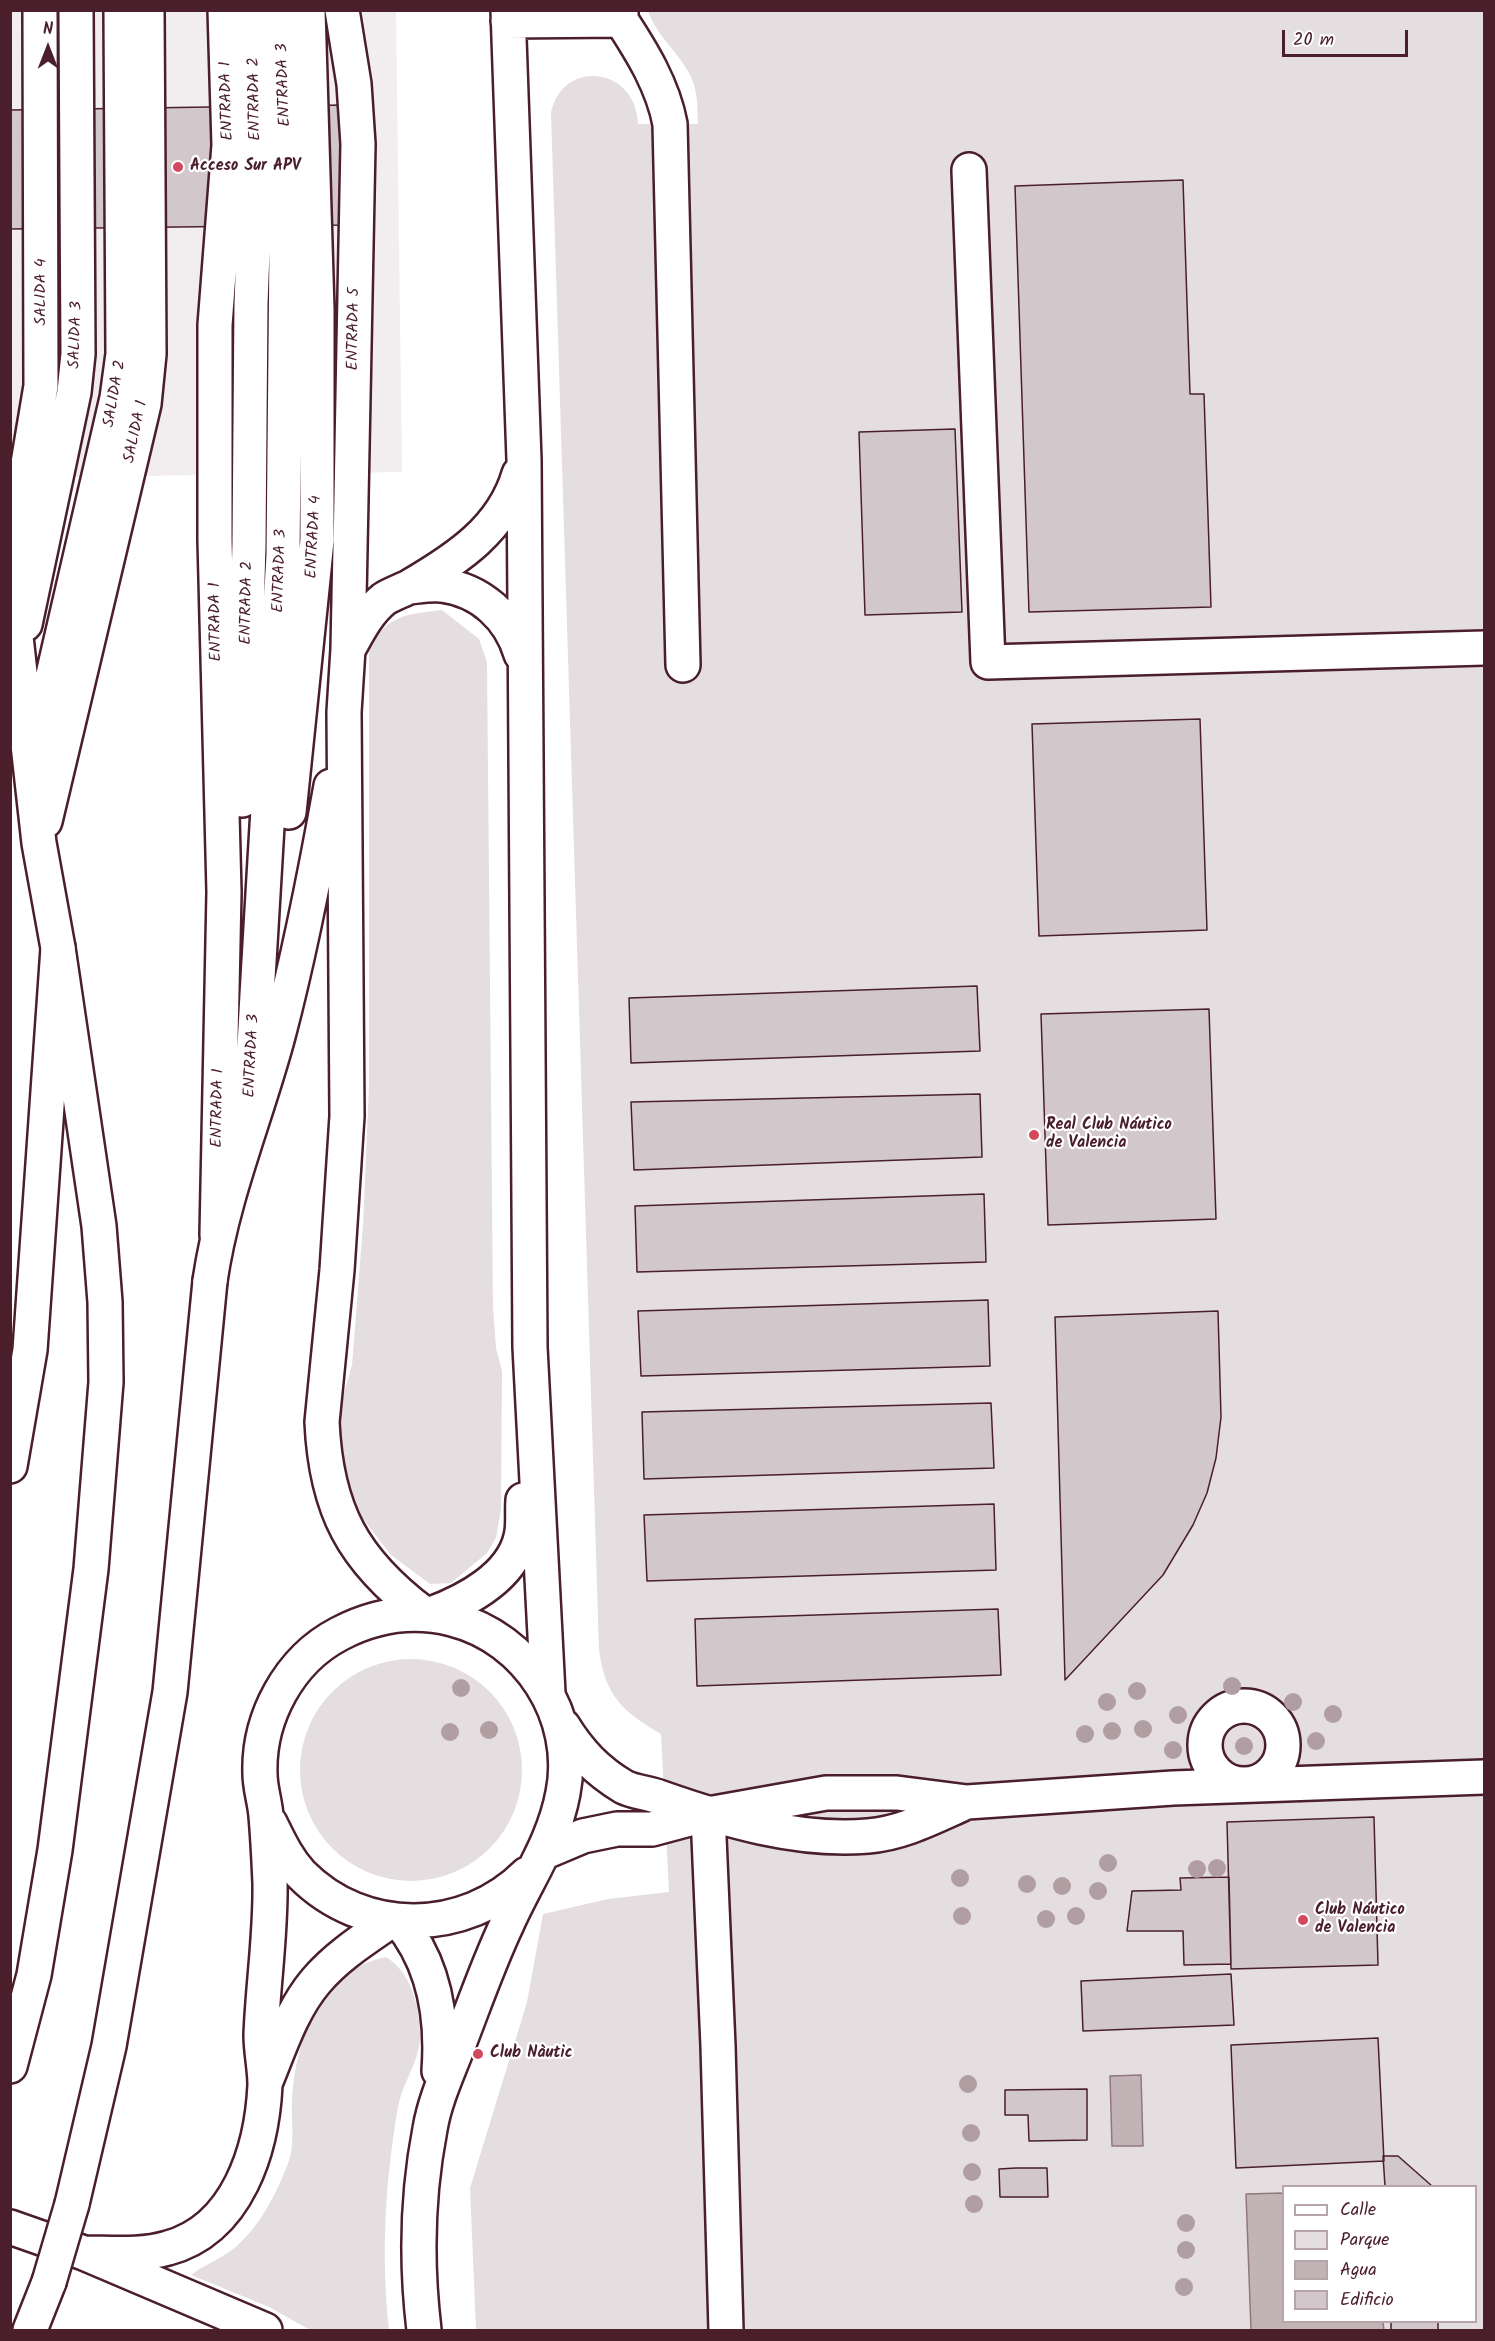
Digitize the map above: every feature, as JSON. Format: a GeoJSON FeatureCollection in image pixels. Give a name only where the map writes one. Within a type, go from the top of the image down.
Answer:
{"type":"FeatureCollection","features":[{"type":"Feature","properties":{"kind":"main road","name":"SALIDA 4"},"geometry":{"type":"LineString","coordinates":[[10,571],[41,376],[40,10]]}},
{"type":"Feature","properties":{"kind":"main road","name":"SALIDA 3"},"geometry":{"type":"LineString","coordinates":[[14,643],[74,392],[78,354],[76,10]]}},
{"type":"Feature","properties":{"kind":"main road","name":"SALIDA 2"},"geometry":{"type":"LineString","coordinates":[[21,770],[117,398],[123,354],[121,10]]}},
{"type":"Feature","properties":{"kind":"main road","name":"SALIDA 1"},"geometry":{"type":"LineString","coordinates":[[39,843],[144,405],[149,354],[147,10]]}},
{"type":"Feature","properties":{"kind":"main road","name":"ENTRADA 1"},"geometry":{"type":"LineString","coordinates":[[217,1235],[224,892],[215,540],[215,325],[229,145],[225,10]]}},
{"type":"Feature","properties":{"kind":"main road","name":"ENTRADA 2"},"geometry":{"type":"LineString","coordinates":[[229,1195],[249,544],[251,304],[257,144],[254,10]]}},
{"type":"Feature","properties":{"kind":"main road","name":"ENTRADA 3"},"geometry":{"type":"LineString","coordinates":[[249,1130],[283,556],[287,144],[283,10]]}},
{"type":"Feature","properties":{"kind":"main road","name":"ENTRADA 4"},"geometry":{"type":"LineString","coordinates":[[270,1062],[289,807],[317,540],[317,310],[308,10]]}},
{"type":"Feature","properties":{"kind":"main road","name":"ENTRADA 5"},"geometry":{"type":"LineString","coordinates":[[342,10],[354,84],[358,144],[348,649],[344,712]]}},
{"type":"Feature","properties":{"kind":"main road"},"geometry":{"type":"LineString","coordinates":[[548,1693],[530,1347],[524,460],[508,16],[621,15],[666,102],[670,124],[683,665]]}},
{"type":"Feature","properties":{"kind":"main road"},"geometry":{"type":"LineString","coordinates":[[969,170],[988,662],[1485,648]]}},
{"type":"Feature","properties":{"kind":"main road"},"geometry":{"type":"LineString","coordinates":[[348,649],[368,615],[386,598],[409,587],[478,540],[497,520],[512,496],[524,460]]}},
{"type":"Feature","properties":{"kind":"main road"},"geometry":{"type":"LineString","coordinates":[[288,993],[317,748],[351,504]]}},
{"type":"Feature","properties":{"kind":"main road"},"geometry":{"type":"LineString","coordinates":[[10,583],[21,770]]}},
{"type":"Feature","properties":{"kind":"main road"},"geometry":{"type":"LineString","coordinates":[[409,587],[441,585],[466,592],[486,602],[502,615],[516,637],[524,667]]}},
{"type":"Feature","properties":{"kind":"main road"},"geometry":{"type":"LineString","coordinates":[[30,2331],[49,2282],[72,2204],[109,2046],[170,1692],[210,1281],[217,1235],[270,1062],[309,907],[344,712]]}},
{"type":"Feature","properties":{"kind":"main road"},"geometry":{"type":"LineString","coordinates":[[344,712],[346,1116],[337,1270],[322,1422],[324,1456],[330,1488],[339,1517],[353,1543],[371,1568],[396,1593],[427,1614]]}},
{"type":"Feature","properties":{"kind":"main road"},"geometry":{"type":"LineString","coordinates":[[10,713],[39,843],[58,948],[99,1226],[105,1302],[106,1383],[91,1569],[55,1850],[34,1975],[10,2066]]}},
{"type":"Feature","properties":{"kind":"main road"},"geometry":{"type":"LineString","coordinates":[[10,1466],[30,1350],[58,948]]}},
{"type":"Feature","properties":{"kind":"main road"},"geometry":{"type":"LineString","coordinates":[[427,1614],[454,1606],[500,1574],[512,1559],[521,1537],[530,1347]]}},
{"type":"Feature","properties":{"kind":"main road"},"geometry":{"type":"LineString","coordinates":[[84,2253],[143,2253],[171,2248],[195,2236],[218,2218],[245,2178],[255,2154],[265,2082],[261,2039],[270,1887],[266,1813],[260,1775],[263,1736],[276,1700],[297,1667],[326,1641],[361,1623],[399,1614],[427,1614],[460,1621],[496,1637],[523,1660],[548,1693],[562,1725],[577,1748],[596,1768],[626,1788],[708,1814],[819,1837],[869,1836],[904,1829],[967,1802]]}},
{"type":"Feature","properties":{"kind":"main road"},"geometry":{"type":"LineString","coordinates":[[1173,1788],[1197,1773],[1204,1743],[1211,1725],[1225,1711],[1237,1707],[1251,1707],[1271,1717],[1282,1737],[1281,1759],[1267,1777],[1246,1785],[1233,1783],[1221,1778],[1211,1768],[1204,1743]]}},
{"type":"Feature","properties":{"kind":"main road"},"geometry":{"type":"LineString","coordinates":[[436,2102],[507,1923],[558,1822],[567,1774],[562,1725]]}},
{"type":"Feature","properties":{"kind":"main road"},"geometry":{"type":"LineString","coordinates":[[266,1813],[282,1850],[301,1874],[329,1896],[359,1911],[396,1921],[449,1919],[486,1905],[516,1885],[542,1857],[583,1836],[617,1829],[652,1829],[708,1814],[826,1793],[897,1793],[967,1802],[1173,1788],[1485,1777]]}},
{"type":"Feature","properties":{"kind":"main road"},"geometry":{"type":"LineString","coordinates":[[708,1814],[718,2046],[726,2331]]}},
{"type":"Feature","properties":{"kind":"main road"},"geometry":{"type":"LineString","coordinates":[[265,2082],[299,2006],[316,1981],[335,1962],[396,1921]]}},
{"type":"Feature","properties":{"kind":"main road"},"geometry":{"type":"LineString","coordinates":[[396,1921],[411,1935],[423,1957],[439,2011],[441,2042],[436,2102],[425,2160],[418,2227],[419,2287],[424,2331]]}},
{"type":"Feature","properties":{"kind":"main road"},"geometry":{"type":"LineString","coordinates":[[10,2227],[84,2253],[265,2331]]}},
{"type":"Feature","properties":{"kind":"shaded area"},"geometry":{"type":"Polygon","coordinates":[[[10,11],[396,11],[402,472],[11,478],[10,11]]]}},
{"type":"Feature","properties":{"kind":"green space","name":"Real Club Náutico de Valencia"},"geometry":{"type":"Polygon","coordinates":[[[648,11],[1484,11],[1484,2330],[476,2330],[470,2188],[527,2002],[543,1914],[608,1899],[669,1892],[661,1734],[636,1718],[618,1701],[606,1679],[599,1650],[551,113],[558,96],[569,84],[582,77],[598,76],[612,80],[625,90],[634,104],[638,124],[698,124],[697,97],[689,72],[657,30],[648,11]]]}},
{"type":"Feature","properties":{"kind":"green space"},"geometry":{"type":"Polygon","coordinates":[[[442,610],[479,639],[487,662],[493,1306],[496,1348],[502,1371],[501,1509],[496,1538],[487,1553],[451,1583],[430,1584],[391,1555],[352,1505],[338,1460],[341,1403],[352,1365],[363,1225],[369,1085],[369,647],[376,636],[391,622],[409,615],[442,610]]]}},
{"type":"Feature","properties":{"kind":"green space"},"geometry":{"type":"Polygon","coordinates":[[[411,1659],[433,1661],[453,1667],[481,1684],[497,1700],[514,1728],[520,1748],[522,1770],[520,1792],[514,1812],[497,1840],[481,1856],[453,1873],[433,1879],[411,1881],[389,1879],[369,1873],[341,1856],[325,1840],[308,1812],[302,1792],[300,1770],[302,1748],[308,1728],[325,1700],[341,1684],[369,1667],[389,1661],[411,1659]]]}},
{"type":"Feature","properties":{"kind":"green space"},"geometry":{"type":"Polygon","coordinates":[[[386,1957],[402,1971],[412,1990],[418,2011],[420,2033],[418,2052],[400,2097],[387,2191],[385,2274],[389,2330],[310,2330],[269,2307],[191,2275],[232,2250],[246,2237],[268,2206],[279,2184],[291,2154],[294,2079],[305,2033],[315,2012],[343,1977],[363,1965],[386,1957]]]}},
{"type":"Feature","properties":{"kind":"water"},"geometry":{"type":"Polygon","coordinates":[[[1141,2075],[1143,2146],[1112,2146],[1110,2076],[1141,2075]]]}},
{"type":"Feature","properties":{"kind":"water"},"geometry":{"type":"Polygon","coordinates":[[[1282,2193],[1282,2323],[1383,2323],[1384,2330],[1251,2330],[1246,2194],[1282,2193]]]}},
{"type":"Feature","properties":{"kind":"building","name":"Acceso Sur APV"},"geometry":{"type":"Polygon","coordinates":[[[344,105],[345,225],[10,229],[10,110],[344,105]]]}},
{"type":"Feature","properties":{"kind":"building"},"geometry":{"type":"Polygon","coordinates":[[[1183,180],[1190,394],[1204,394],[1211,607],[1029,612],[1015,186],[1183,180]]]}},
{"type":"Feature","properties":{"kind":"building"},"geometry":{"type":"Polygon","coordinates":[[[955,429],[962,612],[865,615],[859,432],[955,429]]]}},
{"type":"Feature","properties":{"kind":"building"},"geometry":{"type":"Polygon","coordinates":[[[1200,719],[1207,930],[1039,936],[1032,724],[1200,719]]]}},
{"type":"Feature","properties":{"kind":"building"},"geometry":{"type":"Polygon","coordinates":[[[977,986],[980,1051],[631,1063],[629,998],[977,986]]]}},
{"type":"Feature","properties":{"kind":"building"},"geometry":{"type":"Polygon","coordinates":[[[1209,1009],[1216,1219],[1048,1225],[1041,1014],[1209,1009]]]}},
{"type":"Feature","properties":{"kind":"building"},"geometry":{"type":"Polygon","coordinates":[[[980,1094],[982,1157],[634,1170],[631,1102],[980,1094]]]}},
{"type":"Feature","properties":{"kind":"building"},"geometry":{"type":"Polygon","coordinates":[[[984,1194],[986,1262],[637,1272],[635,1206],[984,1194]]]}},
{"type":"Feature","properties":{"kind":"building"},"geometry":{"type":"Polygon","coordinates":[[[988,1300],[990,1366],[641,1376],[638,1311],[988,1300]]]}},
{"type":"Feature","properties":{"kind":"building"},"geometry":{"type":"Polygon","coordinates":[[[1218,1311],[1221,1417],[1216,1458],[1207,1493],[1193,1525],[1163,1575],[1065,1680],[1055,1317],[1218,1311]]]}},
{"type":"Feature","properties":{"kind":"building"},"geometry":{"type":"Polygon","coordinates":[[[991,1403],[994,1468],[644,1479],[642,1412],[991,1403]]]}},
{"type":"Feature","properties":{"kind":"building"},"geometry":{"type":"Polygon","coordinates":[[[994,1504],[996,1570],[647,1581],[644,1515],[994,1504]]]}},
{"type":"Feature","properties":{"kind":"building"},"geometry":{"type":"Polygon","coordinates":[[[998,1609],[1001,1675],[697,1686],[695,1619],[998,1609]]]}},
{"type":"Feature","properties":{"kind":"building","name":"Club Náutico de Valencia"},"geometry":{"type":"Polygon","coordinates":[[[1374,1817],[1378,1965],[1231,1969],[1227,1822],[1374,1817]]]}},
{"type":"Feature","properties":{"kind":"building"},"geometry":{"type":"Polygon","coordinates":[[[1229,1877],[1231,1964],[1184,1965],[1183,1931],[1127,1931],[1132,1891],[1181,1890],[1180,1878],[1229,1877]]]}},
{"type":"Feature","properties":{"kind":"building"},"geometry":{"type":"Polygon","coordinates":[[[1231,1974],[1234,2025],[1083,2031],[1081,1981],[1231,1974]]]}},
{"type":"Feature","properties":{"kind":"building"},"geometry":{"type":"Polygon","coordinates":[[[1378,2038],[1384,2161],[1236,2168],[1231,2045],[1378,2038]]]}},
{"type":"Feature","properties":{"kind":"building"},"geometry":{"type":"Polygon","coordinates":[[[1087,2089],[1087,2140],[1029,2141],[1028,2115],[1005,2115],[1005,2090],[1087,2089]]]}},
{"type":"Feature","properties":{"kind":"building"},"geometry":{"type":"Polygon","coordinates":[[[1383,2156],[1398,2156],[1431,2185],[1385,2185],[1383,2156]]]}},
{"type":"Feature","properties":{"kind":"building"},"geometry":{"type":"Polygon","coordinates":[[[1047,2168],[1048,2197],[1000,2197],[999,2169],[1047,2168]]]}},
{"type":"Feature","properties":{"kind":"building"},"geometry":{"type":"Polygon","coordinates":[[[1391,2323],[1438,2323],[1438,2330],[1391,2330],[1391,2323]]]}},
{"type":"Feature","properties":{"kind":"place","name":"Acceso Sur APV"},"geometry":{"type":"Point","coordinates":[178,167]}},
{"type":"Feature","properties":{"kind":"place","name":"Real Club Náutico de Valencia"},"geometry":{"type":"Point","coordinates":[1034,1135]}},
{"type":"Feature","properties":{"kind":"place","name":"Club Náutico de Valencia"},"geometry":{"type":"Point","coordinates":[1303,1920]}},
{"type":"Feature","properties":{"kind":"place","name":"Club Nàutic"},"geometry":{"type":"Point","coordinates":[478,2054]}}]}
